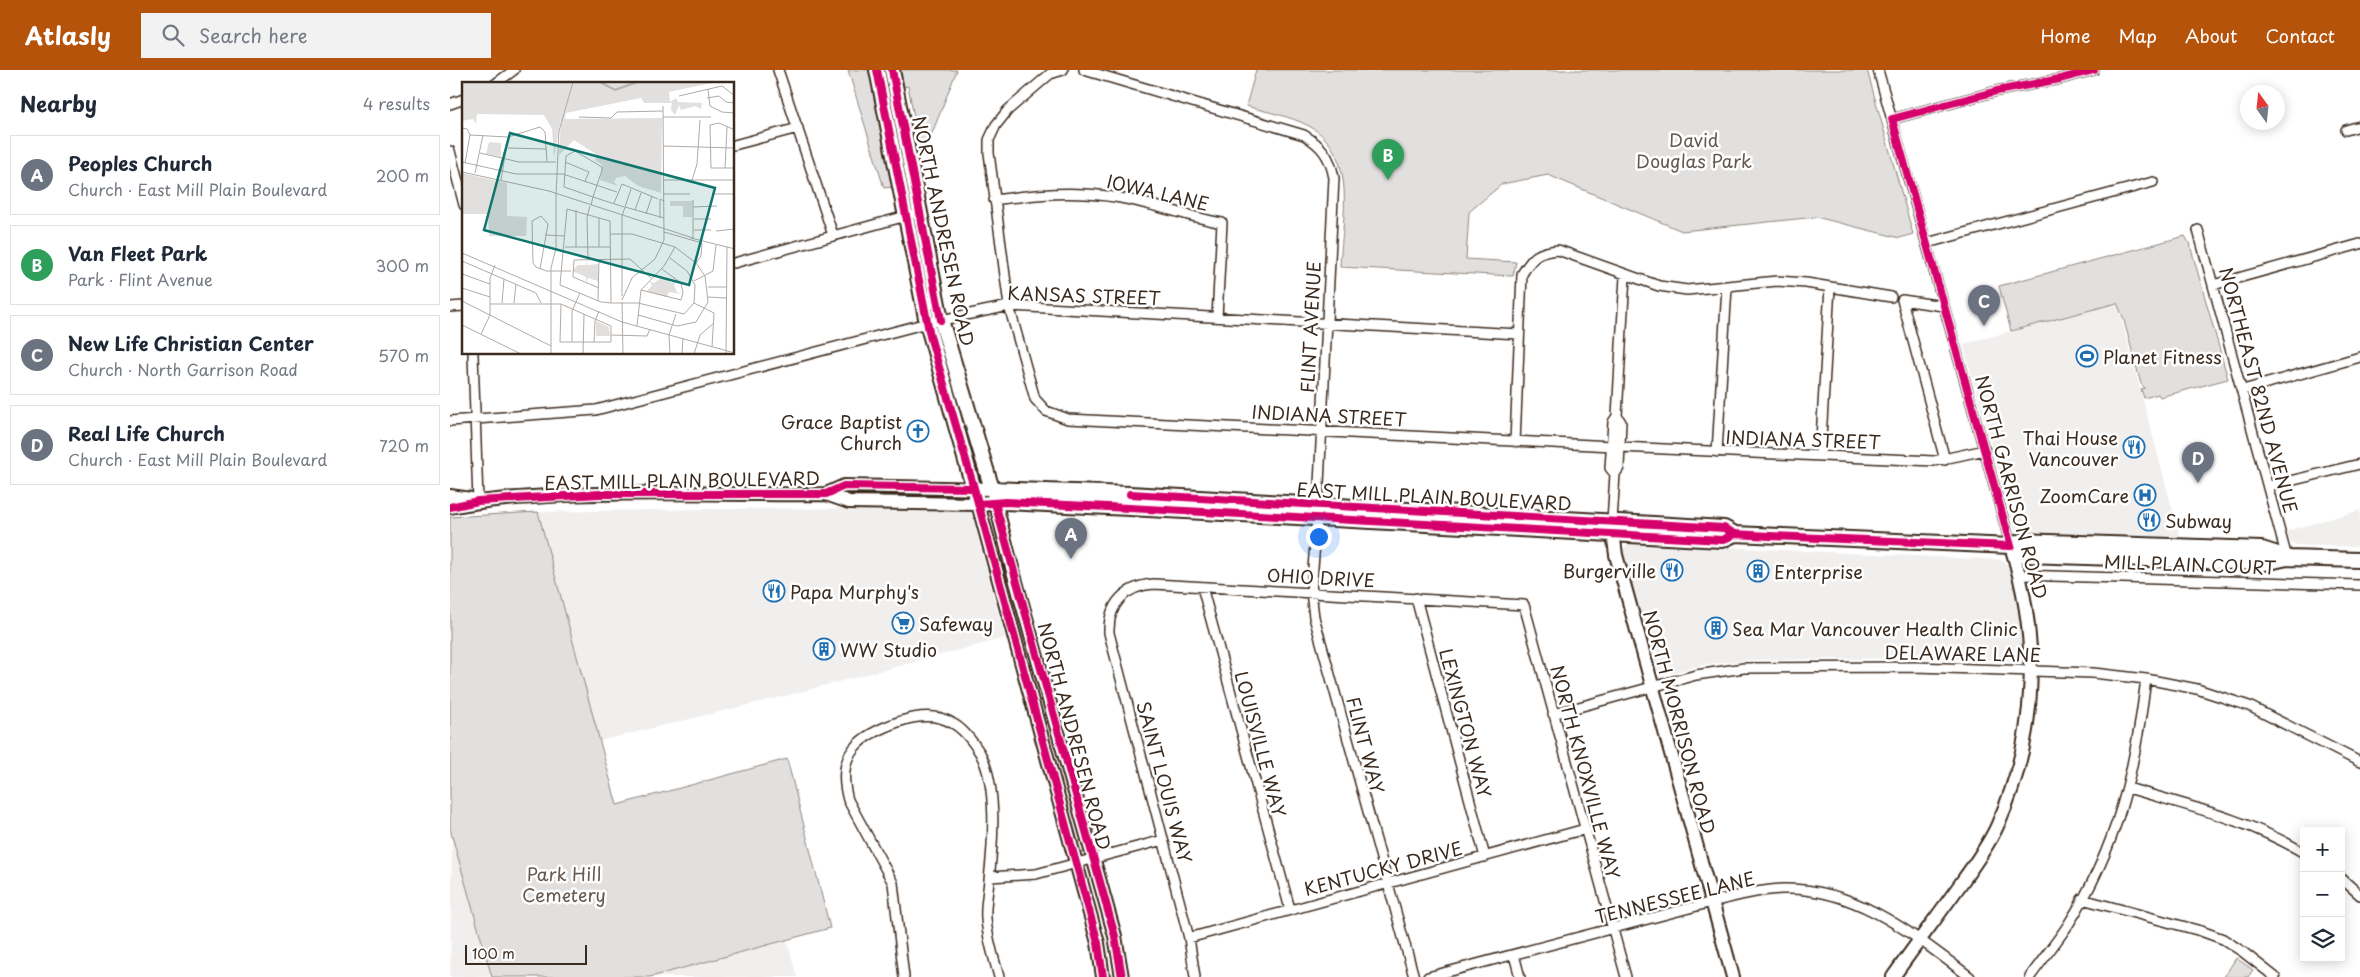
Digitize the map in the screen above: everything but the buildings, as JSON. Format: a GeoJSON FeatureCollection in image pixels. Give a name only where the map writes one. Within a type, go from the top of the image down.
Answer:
{"type":"FeatureCollection","features":[{"type":"Feature","properties":{"kind":"main road","name":"NORTH ANDRESEN ROAD"},"geometry":{"type":"LineString","coordinates":[[877,70],[904,216],[934,322],[978,504]]}},
{"type":"Feature","properties":{"kind":"main road","name":"NORTH ANDRESEN ROAD"},"geometry":{"type":"LineString","coordinates":[[892,70],[918,213],[934,322],[992,489]]}},
{"type":"Feature","properties":{"kind":"main road","name":"EAST MILL PLAIN BOULEVARD"},"geometry":{"type":"LineString","coordinates":[[992,489],[1317,512],[1612,528],[1724,528],[1735,534],[2011,546],[2021,541],[2262,549],[2287,558],[2360,560]]}},
{"type":"Feature","properties":{"kind":"main road","name":"EAST MILL PLAIN BOULEVARD"},"geometry":{"type":"LineString","coordinates":[[978,504],[1317,512]]}},
{"type":"Feature","properties":{"kind":"street"},"geometry":{"type":"LineString","coordinates":[[498,82],[514,70]]}},
{"type":"Feature","properties":{"kind":"street"},"geometry":{"type":"LineString","coordinates":[[778,70],[832,235]]}},
{"type":"Feature","properties":{"kind":"street"},"geometry":{"type":"LineString","coordinates":[[1009,306],[994,200],[989,140],[996,125],[1008,110],[1050,74],[1063,70]]}},
{"type":"Feature","properties":{"kind":"street","name":"FLINT AVENUE"},"geometry":{"type":"LineString","coordinates":[[1084,70],[1304,135],[1317,143],[1326,152],[1334,178],[1317,512]]}},
{"type":"Feature","properties":{"kind":"street","name":"NORTH GARRISON ROAD"},"geometry":{"type":"LineString","coordinates":[[1878,70],[2020,575],[2031,642],[2029,722],[2022,753],[1998,825],[1976,862],[1893,977]]}},
{"type":"Feature","properties":{"kind":"street"},"geometry":{"type":"LineString","coordinates":[[1892,119],[1997,91],[2060,79],[2094,70]]}},
{"type":"Feature","properties":{"kind":"street"},"geometry":{"type":"LineString","coordinates":[[450,104],[462,100]]}},
{"type":"Feature","properties":{"kind":"street"},"geometry":{"type":"LineString","coordinates":[[2346,130],[2360,126]]}},
{"type":"Feature","properties":{"kind":"street"},"geometry":{"type":"LineString","coordinates":[[735,146],[798,128]]}},
{"type":"Feature","properties":{"kind":"street"},"geometry":{"type":"LineString","coordinates":[[450,151],[462,197]]}},
{"type":"Feature","properties":{"kind":"street"},"geometry":{"type":"LineString","coordinates":[[1927,243],[2153,182]]}},
{"type":"Feature","properties":{"kind":"street","name":"IOWA LANE"},"geometry":{"type":"LineString","coordinates":[[994,200],[1055,193],[1088,194],[1151,204],[1222,223],[1217,317]]}},
{"type":"Feature","properties":{"kind":"street"},"geometry":{"type":"LineString","coordinates":[[735,263],[918,213]]}},
{"type":"Feature","properties":{"kind":"street","name":"NORTHEAST 82ND AVENUE"},"geometry":{"type":"LineString","coordinates":[[2198,230],[2243,390],[2287,558]]}},
{"type":"Feature","properties":{"kind":"street"},"geometry":{"type":"LineString","coordinates":[[2213,285],[2360,244]]}},
{"type":"Feature","properties":{"kind":"street"},"geometry":{"type":"LineString","coordinates":[[1515,442],[1522,274],[1528,263],[1541,252],[1558,250],[1625,276],[1659,286],[1688,290],[1777,281],[1891,297]]}},
{"type":"Feature","properties":{"kind":"street","name":"NORTH MORRISON ROAD"},"geometry":{"type":"LineString","coordinates":[[1625,276],[1617,416],[1613,422],[1616,447],[1610,468],[1615,474],[1612,528],[1732,977]]}},
{"type":"Feature","properties":{"kind":"street"},"geometry":{"type":"LineString","coordinates":[[1717,452],[1727,286]]}},
{"type":"Feature","properties":{"kind":"street"},"geometry":{"type":"LineString","coordinates":[[1820,456],[1830,287]]}},
{"type":"Feature","properties":{"kind":"street"},"geometry":{"type":"LineString","coordinates":[[1943,306],[1902,300],[1945,460]]}},
{"type":"Feature","properties":{"kind":"street","name":"KANSAS STREET"},"geometry":{"type":"LineString","coordinates":[[450,421],[596,410],[934,322],[1009,306],[1520,334]]}},
{"type":"Feature","properties":{"kind":"street","name":"INDIANA STREET"},"geometry":{"type":"LineString","coordinates":[[1009,306],[1035,399],[1046,411],[1068,419],[1820,456],[1945,460],[1984,450]]}},
{"type":"Feature","properties":{"kind":"street"},"geometry":{"type":"LineString","coordinates":[[473,355],[478,501]]}},
{"type":"Feature","properties":{"kind":"street"},"geometry":{"type":"LineString","coordinates":[[2243,390],[2360,358]]}},
{"type":"Feature","properties":{"kind":"street"},"geometry":{"type":"LineString","coordinates":[[2269,486],[2360,464]]}},
{"type":"Feature","properties":{"kind":"street","name":"EAST MILL PLAIN BOULEVARD"},"geometry":{"type":"LineString","coordinates":[[826,494],[844,486],[992,489]]}},
{"type":"Feature","properties":{"kind":"street","name":"NORTH ANDRESEN ROAD"},"geometry":{"type":"LineString","coordinates":[[992,489],[1114,936],[1122,977]]}},
{"type":"Feature","properties":{"kind":"street","name":"EAST MILL PLAIN BOULEVARD"},"geometry":{"type":"LineString","coordinates":[[450,507],[478,501],[629,493],[826,494],[849,502],[978,504]]}},
{"type":"Feature","properties":{"kind":"street","name":"EAST MILL PLAIN BOULEVARD"},"geometry":{"type":"LineString","coordinates":[[450,496],[478,501]]}},
{"type":"Feature","properties":{"kind":"street","name":"NORTH ANDRESEN ROAD"},"geometry":{"type":"LineString","coordinates":[[978,504],[1098,943],[1103,977]]}},
{"type":"Feature","properties":{"kind":"street","name":"FLINT WAY"},"geometry":{"type":"LineString","coordinates":[[1317,512],[1311,592],[1314,617],[1414,977]]}},
{"type":"Feature","properties":{"kind":"street","name":"MILL PLAIN COURT"},"geometry":{"type":"LineString","coordinates":[[2020,575],[2360,585]]}},
{"type":"Feature","properties":{"kind":"street","name":"OHIO DRIVE"},"geometry":{"type":"LineString","coordinates":[[1120,598],[1129,590],[1141,585],[1311,592],[1524,605]]}},
{"type":"Feature","properties":{"kind":"street","name":"LOUISVILLE WAY"},"geometry":{"type":"LineString","coordinates":[[1202,587],[1290,909]]}},
{"type":"Feature","properties":{"kind":"street","name":"SAINT LOUIS WAY"},"geometry":{"type":"LineString","coordinates":[[1120,598],[1110,614],[1109,633],[1189,938],[1195,977]]}},
{"type":"Feature","properties":{"kind":"street","name":"LEXINGTON WAY"},"geometry":{"type":"LineString","coordinates":[[1416,598],[1485,857]]}},
{"type":"Feature","properties":{"kind":"street","name":"NORTH KNOXVILLE WAY"},"geometry":{"type":"LineString","coordinates":[[1524,605],[1626,977]]}},
{"type":"Feature","properties":{"kind":"street","name":"DELAWARE LANE"},"geometry":{"type":"LineString","coordinates":[[1553,714],[1716,670],[1744,668],[1916,667],[2093,673],[2146,679],[2197,689],[2249,706],[2360,762]]}},
{"type":"Feature","properties":{"kind":"street"},"geometry":{"type":"LineString","coordinates":[[2030,977],[2068,925],[2113,834],[2128,788],[2138,740],[2146,679]]}},
{"type":"Feature","properties":{"kind":"street"},"geometry":{"type":"LineString","coordinates":[[904,977],[892,883],[848,800],[844,769],[851,753],[862,739],[881,728],[913,718],[932,717],[952,722],[971,739],[988,773],[991,795],[990,877],[986,917],[999,977]]}},
{"type":"Feature","properties":{"kind":"street"},"geometry":{"type":"LineString","coordinates":[[2128,788],[2226,817],[2278,839],[2300,851]]}},
{"type":"Feature","properties":{"kind":"street","name":"KENTUCKY DRIVE"},"geometry":{"type":"LineString","coordinates":[[1189,938],[1585,829]]}},
{"type":"Feature","properties":{"kind":"street"},"geometry":{"type":"LineString","coordinates":[[990,877],[1036,874],[1163,840]]}},
{"type":"Feature","properties":{"kind":"street"},"geometry":{"type":"LineString","coordinates":[[2345,882],[2360,895]]}},
{"type":"Feature","properties":{"kind":"street","name":"TENNESSEE LANE"},"geometry":{"type":"LineString","coordinates":[[1428,977],[1754,892],[1805,890],[1845,899],[1870,909],[1920,940],[1970,977]]}},
{"type":"Feature","properties":{"kind":"street"},"geometry":{"type":"LineString","coordinates":[[2082,899],[2201,931],[2223,939],[2275,977]]}},
{"type":"Feature","properties":{"kind":"street"},"geometry":{"type":"LineString","coordinates":[[1514,955],[1520,977]]}},
{"type":"Feature","properties":{"kind":"shaded area"},"geometry":{"type":"Polygon","coordinates":[[[2117,303],[2181,541],[2019,535],[2015,531],[1963,344],[2117,303]]]}},
{"type":"Feature","properties":{"kind":"shaded area"},"geometry":{"type":"Polygon","coordinates":[[[970,508],[1005,638],[773,699],[599,741],[538,512],[970,508]]]}},
{"type":"Feature","properties":{"kind":"shaded area"},"geometry":{"type":"Polygon","coordinates":[[[2360,510],[2360,547],[2294,545],[2289,541],[2287,531],[2360,510]]]}},
{"type":"Feature","properties":{"kind":"shaded area"},"geometry":{"type":"Polygon","coordinates":[[[1631,543],[2003,560],[2008,565],[2019,610],[2024,658],[2020,661],[1916,658],[1753,660],[1707,664],[1662,675],[1656,669],[1623,551],[1626,545],[1631,543]]]}},
{"type":"Feature","properties":{"kind":"shaded area"},"geometry":{"type":"Polygon","coordinates":[[[452,828],[492,977],[450,977],[452,828]]]}},
{"type":"Feature","properties":{"kind":"shaded area"},"geometry":{"type":"Polygon","coordinates":[[[787,940],[797,977],[650,977],[787,940]]]}},
{"type":"Feature","properties":{"kind":"green space"},"geometry":{"type":"Polygon","coordinates":[[[848,70],[872,70],[893,187],[884,188],[848,70]]]}},
{"type":"Feature","properties":{"kind":"green space"},"geometry":{"type":"Polygon","coordinates":[[[899,70],[957,70],[927,146],[920,148],[908,86],[904,87],[899,70]]]}},
{"type":"Feature","properties":{"kind":"green space","name":"David Douglas Park"},"geometry":{"type":"Polygon","coordinates":[[[1256,70],[1867,70],[1913,234],[1900,238],[1816,217],[1682,231],[1548,175],[1502,184],[1469,212],[1466,259],[1516,262],[1513,276],[1340,267],[1344,189],[1341,170],[1335,153],[1325,138],[1309,126],[1286,117],[1246,106],[1256,70]]]}},
{"type":"Feature","properties":{"kind":"green space"},"geometry":{"type":"Polygon","coordinates":[[[2185,236],[2190,245],[2228,379],[2160,397],[2158,394],[2144,398],[2141,389],[2145,388],[2141,384],[2123,317],[2117,303],[2011,331],[1999,286],[2185,236]]]}},
{"type":"Feature","properties":{"kind":"green space","name":"Park Hill Cemetery"},"geometry":{"type":"Polygon","coordinates":[[[538,512],[617,805],[787,759],[830,928],[650,977],[492,977],[450,829],[450,517],[538,512]]]}},
{"type":"Feature","properties":{"kind":"green space"},"geometry":{"type":"Polygon","coordinates":[[[2236,958],[2253,970],[2248,977],[2224,977],[2236,958]]]}},
{"type":"Feature","properties":{"kind":"cycle path"},"geometry":{"type":"LineString","coordinates":[[877,70],[930,336],[974,488],[1098,943],[1103,977]]}},
{"type":"Feature","properties":{"kind":"cycle path"},"geometry":{"type":"LineString","coordinates":[[892,70],[941,320]]}},
{"type":"Feature","properties":{"kind":"cycle path"},"geometry":{"type":"LineString","coordinates":[[1130,494],[1724,528],[1735,534],[2011,546],[1892,119],[1997,91],[2060,79],[2094,70]]}},
{"type":"Feature","properties":{"kind":"cycle path"},"geometry":{"type":"LineString","coordinates":[[450,507],[478,501],[600,494],[826,494],[844,486],[974,488]]}},
{"type":"Feature","properties":{"kind":"cycle path"},"geometry":{"type":"LineString","coordinates":[[978,504],[1006,502],[1722,540],[1735,534]]}},
{"type":"Feature","properties":{"kind":"cycle path"},"geometry":{"type":"LineString","coordinates":[[995,503],[1115,936],[1122,977]]}},
{"type":"Feature","properties":{"kind":"place","name":"Van Fleet Park"},"geometry":{"type":"Point","coordinates":[1388,180]}},
{"type":"Feature","properties":{"kind":"place","name":"New Life Christian Center"},"geometry":{"type":"Point","coordinates":[1984,326]}},
{"type":"Feature","properties":{"kind":"place","name":"Planet Fitness"},"geometry":{"type":"Point","coordinates":[2087,356]}},
{"type":"Feature","properties":{"kind":"place","name":"Grace Baptist Church"},"geometry":{"type":"Point","coordinates":[918,431]}},
{"type":"Feature","properties":{"kind":"place","name":"Thai House Vancouver"},"geometry":{"type":"Point","coordinates":[2134,447]}},
{"type":"Feature","properties":{"kind":"place","name":"Real Life Church"},"geometry":{"type":"Point","coordinates":[2198,483]}},
{"type":"Feature","properties":{"kind":"place","name":"ZoomCare"},"geometry":{"type":"Point","coordinates":[2145,495]}},
{"type":"Feature","properties":{"kind":"place","name":"Subway"},"geometry":{"type":"Point","coordinates":[2149,520]}},
{"type":"Feature","properties":{"kind":"place","name":"Peoples Church"},"geometry":{"type":"Point","coordinates":[1071,559]}},
{"type":"Feature","properties":{"kind":"place","name":"Burgerville"},"geometry":{"type":"Point","coordinates":[1672,570]}},
{"type":"Feature","properties":{"kind":"place","name":"Enterprise"},"geometry":{"type":"Point","coordinates":[1758,571]}},
{"type":"Feature","properties":{"kind":"place","name":"Papa Murphy's"},"geometry":{"type":"Point","coordinates":[774,591]}},
{"type":"Feature","properties":{"kind":"place","name":"Safeway"},"geometry":{"type":"Point","coordinates":[903,623]}},
{"type":"Feature","properties":{"kind":"place","name":"Sea Mar Vancouver Health Clinic"},"geometry":{"type":"Point","coordinates":[1716,628]}},
{"type":"Feature","properties":{"kind":"place","name":"WW Studio"},"geometry":{"type":"Point","coordinates":[824,649]}}]}
